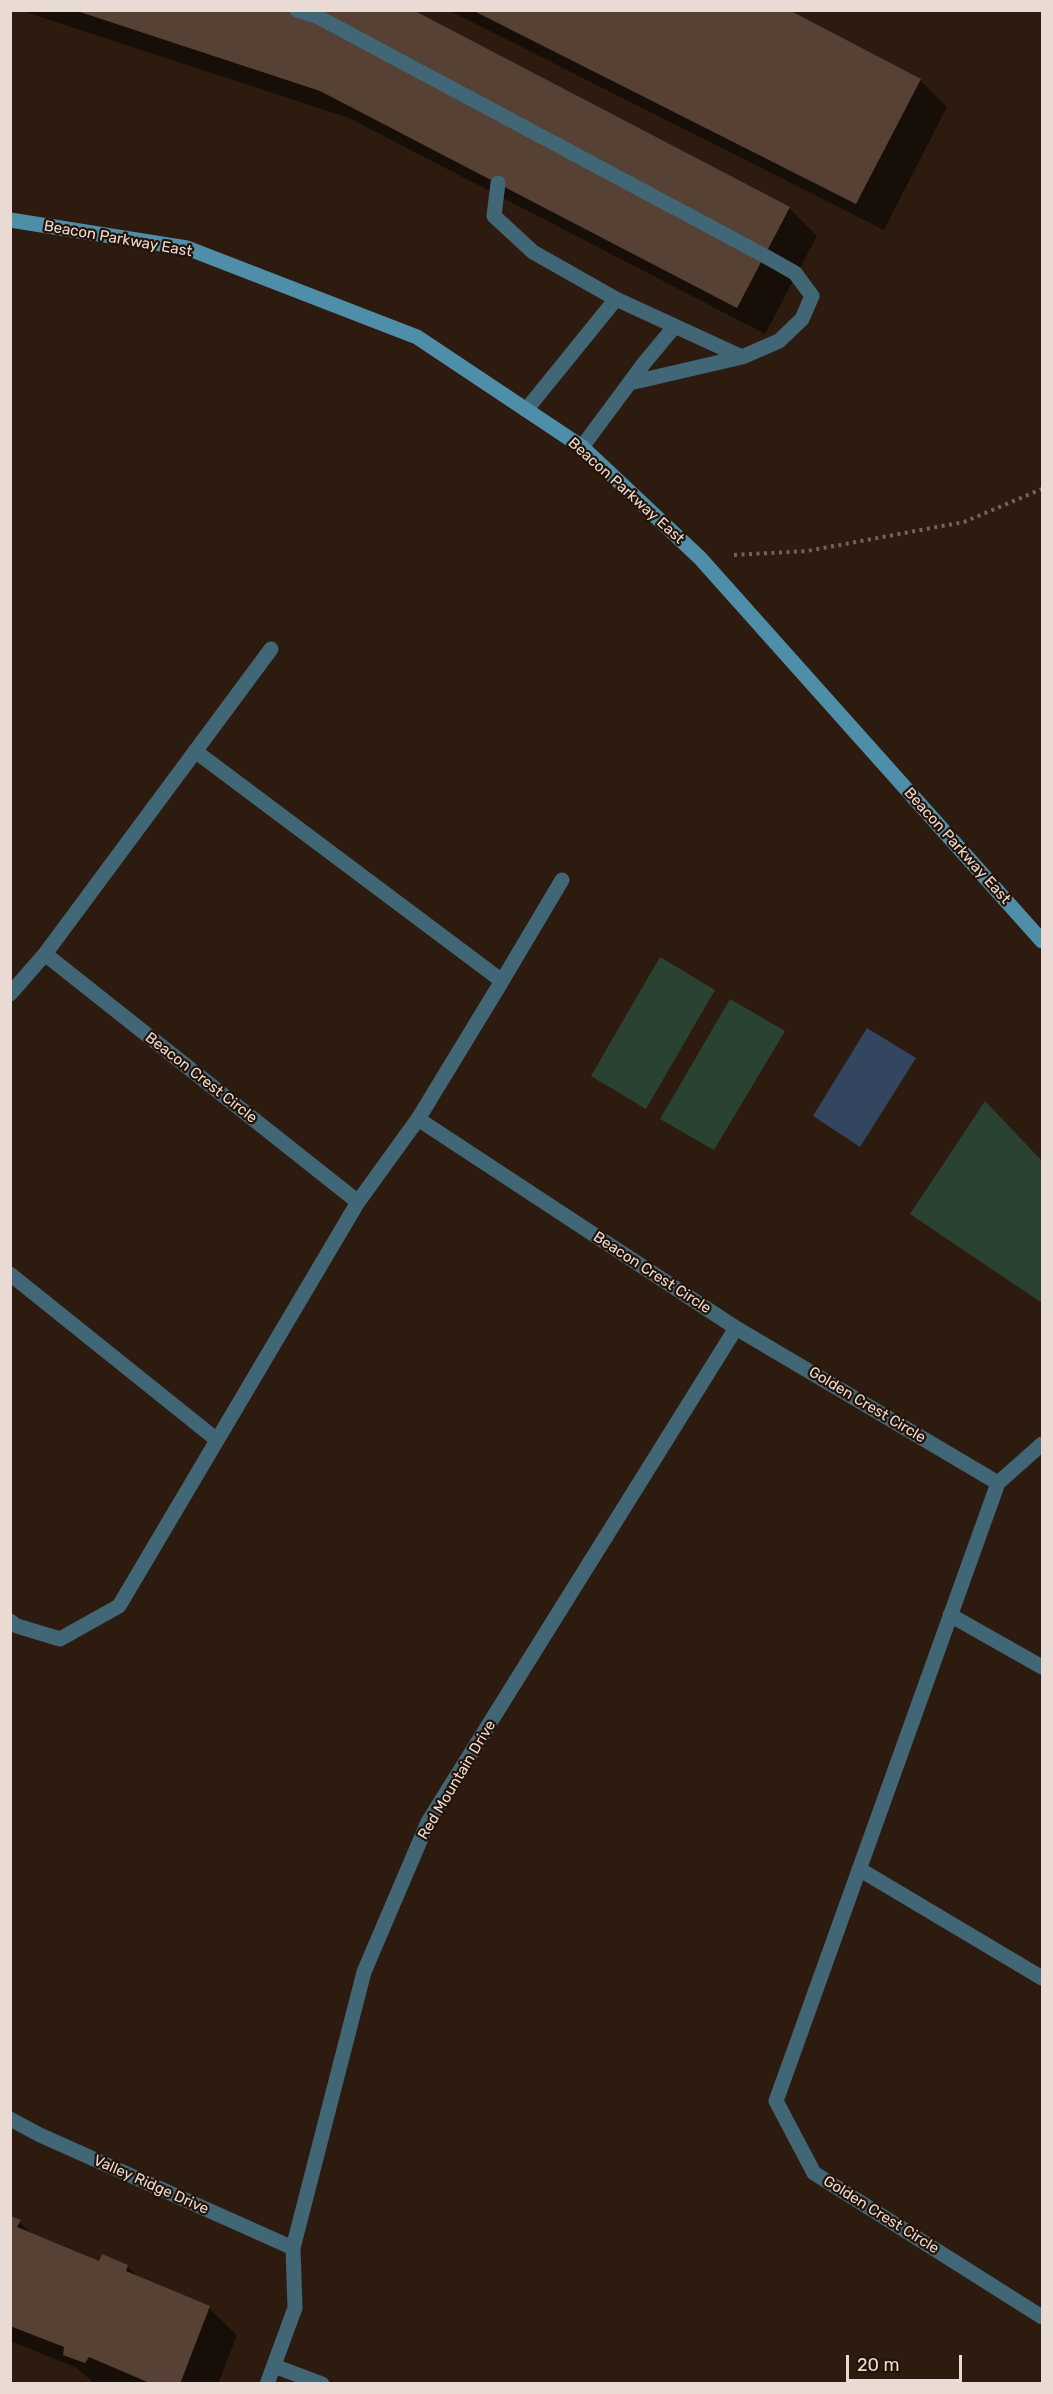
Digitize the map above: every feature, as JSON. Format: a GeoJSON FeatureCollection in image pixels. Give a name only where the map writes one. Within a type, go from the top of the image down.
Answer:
{"type":"FeatureCollection","features":[{"type":"Feature","properties":{"kind":"street"},"geometry":{"type":"LineString","coordinates":[[297,10],[318,17],[795,273],[812,296],[802,319],[779,341],[742,357],[630,383]]}},
{"type":"Feature","properties":{"kind":"street"},"geometry":{"type":"LineString","coordinates":[[498,183],[494,216],[533,252],[616,299],[742,357]]}},
{"type":"Feature","properties":{"kind":"street","name":"Beacon Parkway East"},"geometry":{"type":"LineString","coordinates":[[10,220],[187,248],[417,337],[582,447],[700,558],[1042,941]]}},
{"type":"Feature","properties":{"kind":"street"},"geometry":{"type":"LineString","coordinates":[[526,410],[616,299]]}},
{"type":"Feature","properties":{"kind":"street"},"geometry":{"type":"LineString","coordinates":[[582,447],[675,326]]}},
{"type":"Feature","properties":{"kind":"street"},"geometry":{"type":"LineString","coordinates":[[10,994],[45,954],[271,649]]}},
{"type":"Feature","properties":{"kind":"street"},"geometry":{"type":"LineString","coordinates":[[195,751],[502,981]]}},
{"type":"Feature","properties":{"kind":"street"},"geometry":{"type":"LineString","coordinates":[[10,1622],[60,1639],[119,1606],[357,1202],[418,1119],[562,880]]}},
{"type":"Feature","properties":{"kind":"street","name":"Beacon Crest Circle"},"geometry":{"type":"LineString","coordinates":[[45,954],[357,1202]]}},
{"type":"Feature","properties":{"kind":"street","name":"Beacon Crest Circle"},"geometry":{"type":"LineString","coordinates":[[418,1119],[736,1328]]}},
{"type":"Feature","properties":{"kind":"street"},"geometry":{"type":"LineString","coordinates":[[10,1274],[217,1440]]}},
{"type":"Feature","properties":{"kind":"street","name":"Golden Crest Circle"},"geometry":{"type":"LineString","coordinates":[[736,1328],[998,1483]]}},
{"type":"Feature","properties":{"kind":"street","name":"Red Mountain Drive"},"geometry":{"type":"LineString","coordinates":[[267,2384],[295,2308],[293,2248],[364,1972],[428,1822],[736,1328]]}},
{"type":"Feature","properties":{"kind":"street","name":"Golden Crest Circle"},"geometry":{"type":"LineString","coordinates":[[1042,1444],[998,1483],[776,2101],[814,2173],[1042,2317]]}},
{"type":"Feature","properties":{"kind":"street"},"geometry":{"type":"LineString","coordinates":[[950,1615],[1042,1667]]}},
{"type":"Feature","properties":{"kind":"street"},"geometry":{"type":"LineString","coordinates":[[859,1869],[1042,1978]]}},
{"type":"Feature","properties":{"kind":"street","name":"Valley Ridge Drive"},"geometry":{"type":"LineString","coordinates":[[10,2119],[40,2135],[293,2248]]}},
{"type":"Feature","properties":{"kind":"street"},"geometry":{"type":"LineString","coordinates":[[274,2366],[322,2384]]}},
{"type":"Feature","properties":{"kind":"path"},"geometry":{"type":"LineString","coordinates":[[700,558],[807,551],[964,522],[1042,489]]}},
{"type":"Feature","properties":{"kind":"green space"},"geometry":{"type":"Polygon","coordinates":[[[660,957],[715,990],[646,1109],[591,1076],[660,957]]]}},
{"type":"Feature","properties":{"kind":"green space"},"geometry":{"type":"Polygon","coordinates":[[[730,999],[785,1031],[714,1150],[660,1119],[730,999]]]}},
{"type":"Feature","properties":{"kind":"green space"},"geometry":{"type":"Polygon","coordinates":[[[985,1101],[1042,1161],[1042,1303],[910,1214],[985,1101]]]}},
{"type":"Feature","properties":{"kind":"water"},"geometry":{"type":"Polygon","coordinates":[[[867,1028],[916,1058],[860,1147],[813,1116],[867,1028]]]}},
{"type":"Feature","properties":{"kind":"building"},"geometry":{"type":"Polygon","coordinates":[[[74,10],[413,10],[790,207],[737,308],[320,91],[74,10]]]}},
{"type":"Feature","properties":{"kind":"building"},"geometry":{"type":"Polygon","coordinates":[[[472,10],[789,10],[921,79],[856,204],[472,10]]]}},
{"type":"Feature","properties":{"kind":"building"},"geometry":{"type":"Polygon","coordinates":[[[10,2216],[21,2220],[17,2227],[99,2261],[102,2254],[128,2265],[126,2271],[210,2306],[180,2384],[152,2384],[89,2357],[85,2363],[63,2355],[64,2347],[10,2326],[10,2216]]]}}]}
